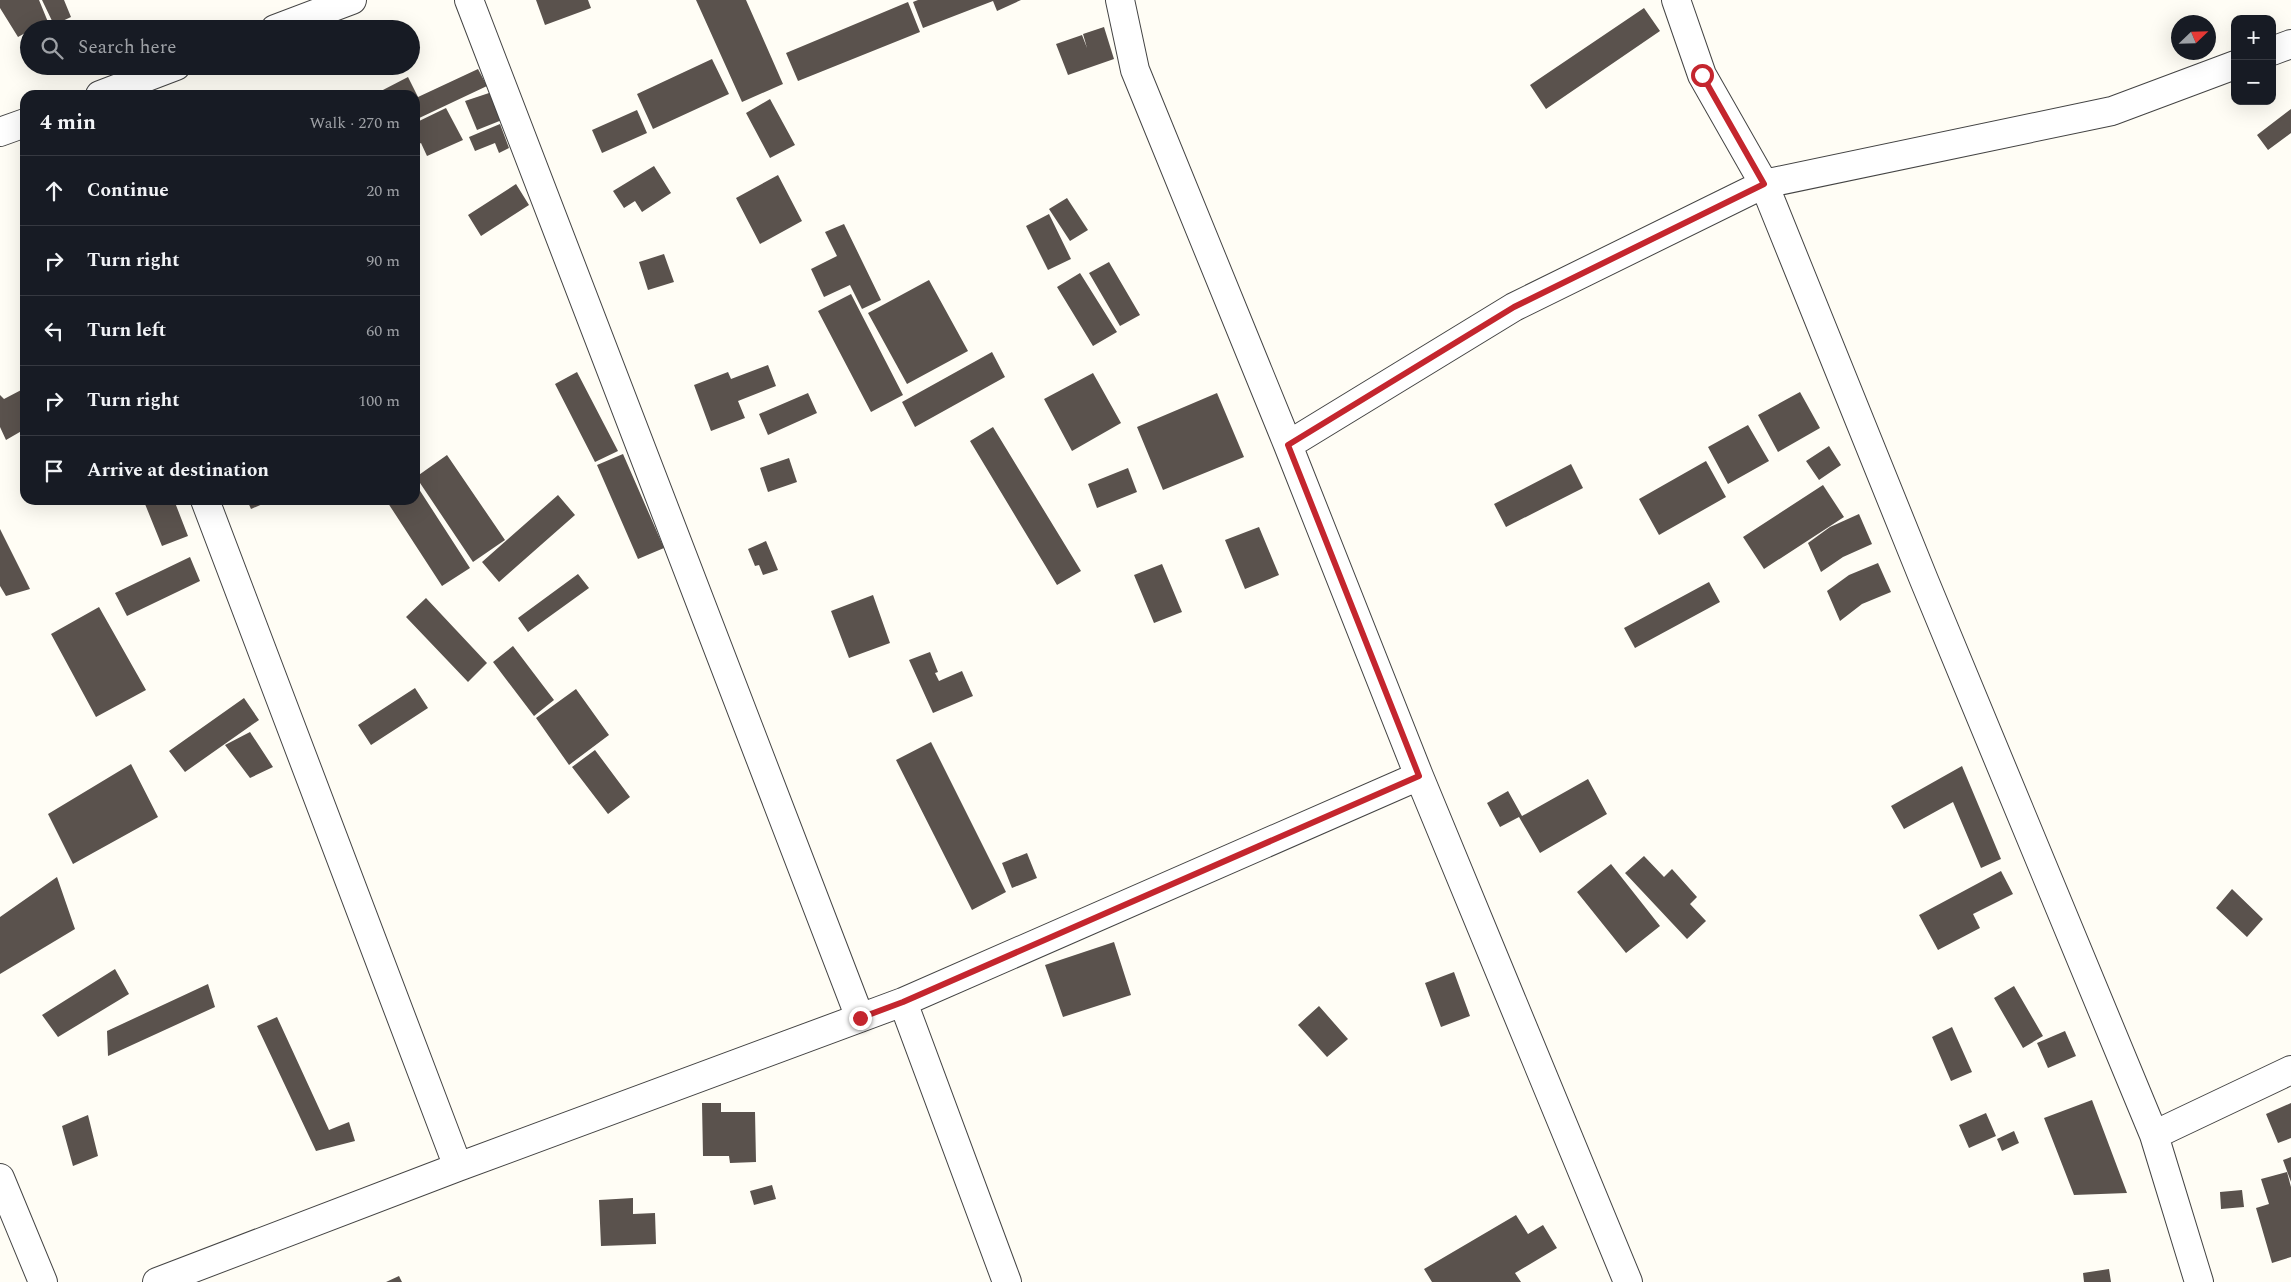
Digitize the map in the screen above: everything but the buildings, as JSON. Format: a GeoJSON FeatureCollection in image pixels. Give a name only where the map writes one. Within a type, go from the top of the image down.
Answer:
{"type":"FeatureCollection","features":[{"type":"Feature","properties":{"kind":"street"},"geometry":{"type":"LineString","coordinates":[[299,20],[352,0]]}},
{"type":"Feature","properties":{"kind":"street"},"geometry":{"type":"LineString","coordinates":[[469,0],[860,1018]]}},
{"type":"Feature","properties":{"kind":"street"},"geometry":{"type":"LineString","coordinates":[[1120,0],[1135,70],[1288,445],[1419,776],[1628,1282]]}},
{"type":"Feature","properties":{"kind":"street"},"geometry":{"type":"LineString","coordinates":[[1676,0],[1702,75],[1764,184],[1920,570],[2154,1135],[2199,1282]]}},
{"type":"Feature","properties":{"kind":"street"},"geometry":{"type":"LineString","coordinates":[[2276,50],[2291,44]]}},
{"type":"Feature","properties":{"kind":"street"},"geometry":{"type":"LineString","coordinates":[[1288,445],[1514,307],[1764,184],[2112,111],[2231,66]]}},
{"type":"Feature","properties":{"kind":"street"},"geometry":{"type":"LineString","coordinates":[[113,90],[152,75]]}},
{"type":"Feature","properties":{"kind":"street"},"geometry":{"type":"LineString","coordinates":[[0,132],[20,125]]}},
{"type":"Feature","properties":{"kind":"street"},"geometry":{"type":"LineString","coordinates":[[207,505],[458,1167]]}},
{"type":"Feature","properties":{"kind":"street"},"geometry":{"type":"LineString","coordinates":[[157,1282],[458,1167],[903,1002],[1419,776]]}},
{"type":"Feature","properties":{"kind":"street"},"geometry":{"type":"LineString","coordinates":[[903,1002],[1007,1282]]}},
{"type":"Feature","properties":{"kind":"street"},"geometry":{"type":"LineString","coordinates":[[2154,1135],[2291,1070]]}},
{"type":"Feature","properties":{"kind":"street"},"geometry":{"type":"LineString","coordinates":[[0,1178],[43,1282]]}},
{"type":"Feature","properties":{"kind":"route"},"geometry":{"type":"LineString","coordinates":[[860,1018],[903,1002],[1419,776],[1288,445],[1514,307],[1764,184],[1702,75]]}}]}
